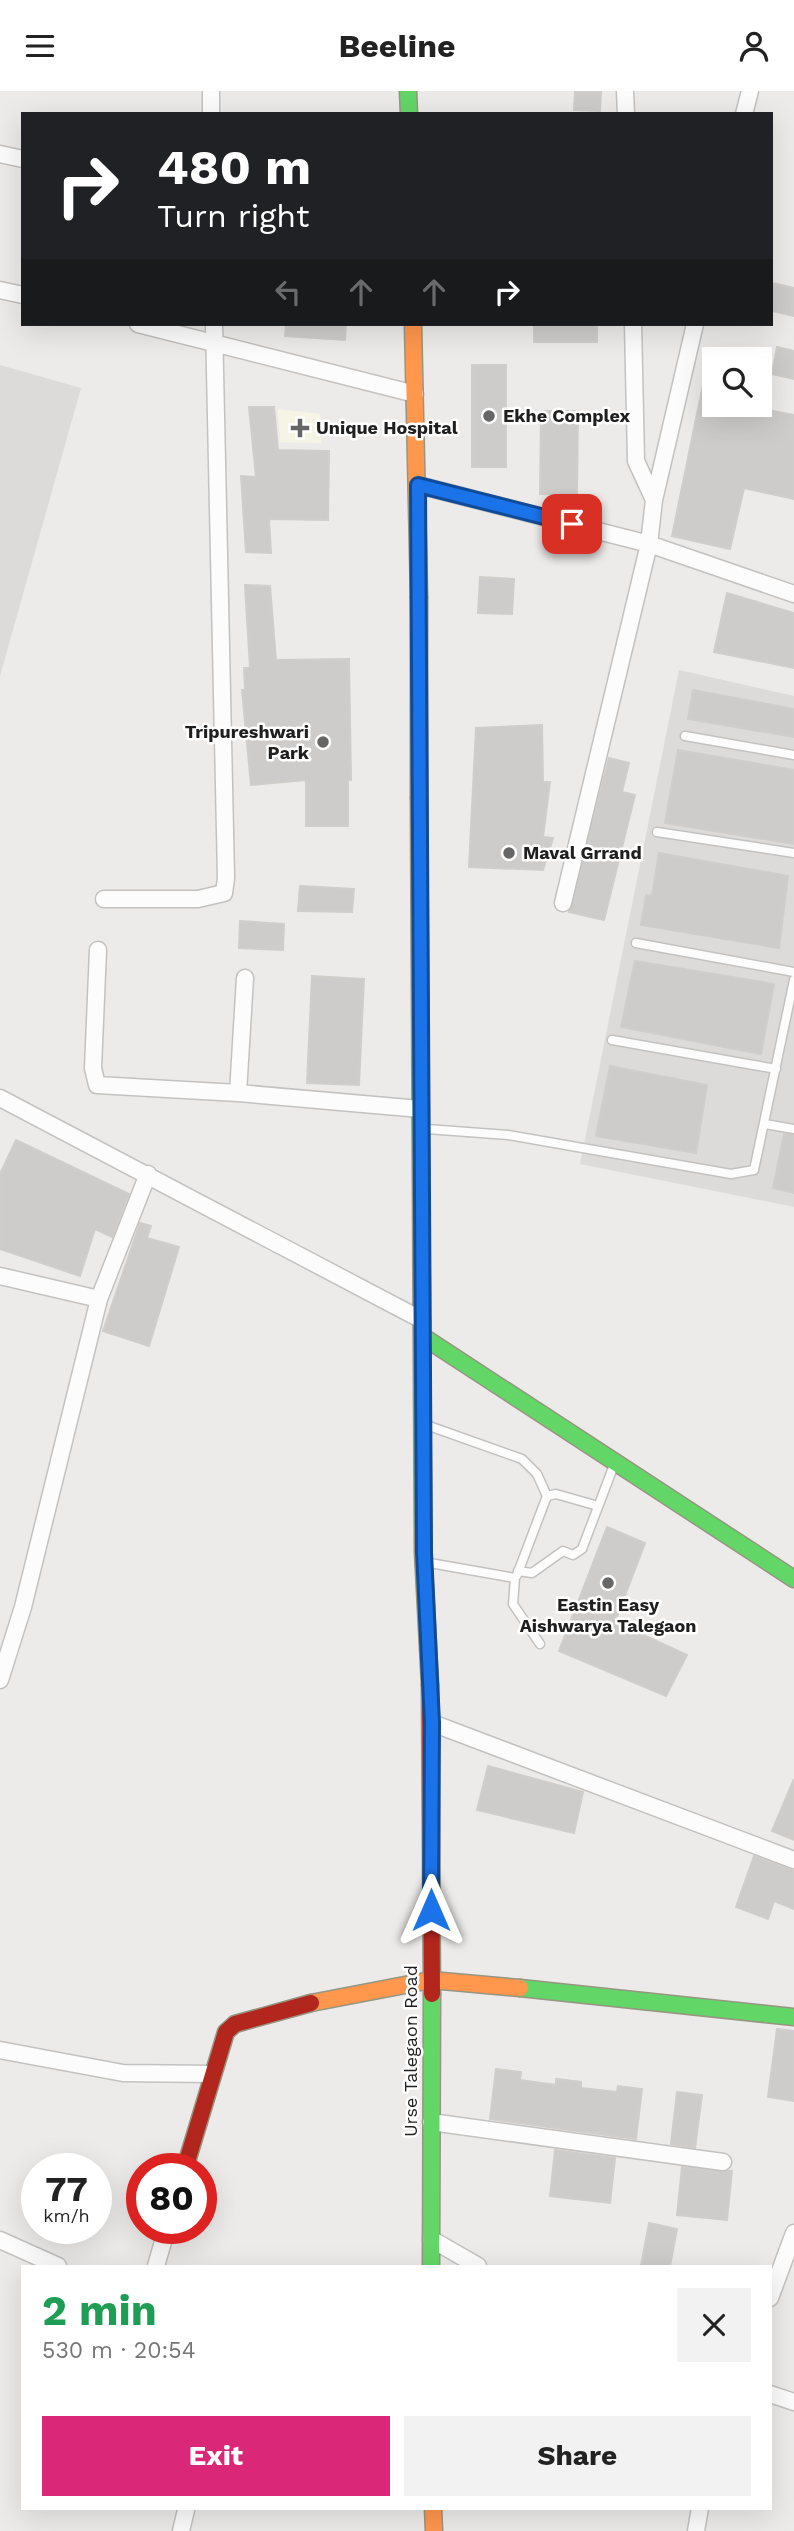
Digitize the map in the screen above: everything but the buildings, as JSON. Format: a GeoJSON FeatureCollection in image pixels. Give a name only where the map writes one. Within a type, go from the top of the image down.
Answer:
{"type":"FeatureCollection","features":[{"type":"Feature","properties":{"kind":"main road"},"geometry":{"type":"LineString","coordinates":[[408,91],[409,112]]}},
{"type":"Feature","properties":{"kind":"main road","name":"Urse Talegaon Road"},"geometry":{"type":"LineString","coordinates":[[413,326],[418,485],[424,1562],[432,1723],[431,2265]]}},
{"type":"Feature","properties":{"kind":"main road"},"geometry":{"type":"LineString","coordinates":[[422,1328],[615,1462],[794,1579]]}},
{"type":"Feature","properties":{"kind":"main road"},"geometry":{"type":"LineString","coordinates":[[189,2153],[221,2040],[235,2024],[298,2005],[431,1980],[630,1997],[794,2017]]}},
{"type":"Feature","properties":{"kind":"main road"},"geometry":{"type":"LineString","coordinates":[[433,2510],[434,2531]]}},
{"type":"Feature","properties":{"kind":"street"},"geometry":{"type":"LineString","coordinates":[[625,91],[626,112]]}},
{"type":"Feature","properties":{"kind":"street"},"geometry":{"type":"LineString","coordinates":[[745,112],[750,91]]}},
{"type":"Feature","properties":{"kind":"street"},"geometry":{"type":"LineString","coordinates":[[206,92],[211,112]]}},
{"type":"Feature","properties":{"kind":"street"},"geometry":{"type":"LineString","coordinates":[[0,154],[21,159]]}},
{"type":"Feature","properties":{"kind":"street"},"geometry":{"type":"LineString","coordinates":[[0,290],[21,295]]}},
{"type":"Feature","properties":{"kind":"street"},"geometry":{"type":"LineString","coordinates":[[146,326],[415,394]]}},
{"type":"Feature","properties":{"kind":"street"},"geometry":{"type":"LineString","coordinates":[[104,899],[198,899],[224,893],[226,878],[214,326]]}},
{"type":"Feature","properties":{"kind":"street"},"geometry":{"type":"LineString","coordinates":[[633,326],[636,461],[654,500]]}},
{"type":"Feature","properties":{"kind":"street"},"geometry":{"type":"LineString","coordinates":[[563,903],[649,544],[654,500],[695,326]]}},
{"type":"Feature","properties":{"kind":"street"},"geometry":{"type":"LineString","coordinates":[[418,485],[649,544],[794,594]]}},
{"type":"Feature","properties":{"kind":"street"},"geometry":{"type":"LineString","coordinates":[[98,950],[93,1068],[97,1085],[238,1093],[420,1109]]}},
{"type":"Feature","properties":{"kind":"street"},"geometry":{"type":"LineString","coordinates":[[238,1093],[245,978]]}},
{"type":"Feature","properties":{"kind":"street"},"geometry":{"type":"LineString","coordinates":[[0,1098],[148,1174],[422,1328]]}},
{"type":"Feature","properties":{"kind":"street"},"geometry":{"type":"LineString","coordinates":[[0,1680],[23,1607],[99,1299],[148,1174]]}},
{"type":"Feature","properties":{"kind":"street"},"geometry":{"type":"LineString","coordinates":[[0,1276],[99,1299]]}},
{"type":"Feature","properties":{"kind":"street"},"geometry":{"type":"LineString","coordinates":[[432,1723],[794,1860]]}},
{"type":"Feature","properties":{"kind":"street"},"geometry":{"type":"LineString","coordinates":[[0,2050],[122,2073],[213,2074]]}},
{"type":"Feature","properties":{"kind":"street"},"geometry":{"type":"LineString","coordinates":[[431,2122],[723,2162]]}},
{"type":"Feature","properties":{"kind":"street"},"geometry":{"type":"LineString","coordinates":[[772,2293],[794,2233]]}},
{"type":"Feature","properties":{"kind":"street"},"geometry":{"type":"LineString","coordinates":[[0,2239],[56,2265]]}},
{"type":"Feature","properties":{"kind":"street"},"geometry":{"type":"LineString","coordinates":[[431,2239],[476,2265]]}},
{"type":"Feature","properties":{"kind":"street"},"geometry":{"type":"LineString","coordinates":[[156,2265],[162,2244]]}},
{"type":"Feature","properties":{"kind":"street"},"geometry":{"type":"LineString","coordinates":[[772,2395],[794,2402]]}},
{"type":"Feature","properties":{"kind":"street"},"geometry":{"type":"LineString","coordinates":[[181,2531],[186,2510]]}},
{"type":"Feature","properties":{"kind":"street"},"geometry":{"type":"LineString","coordinates":[[695,2531],[700,2510]]}},
{"type":"Feature","properties":{"kind":"lane"},"geometry":{"type":"LineString","coordinates":[[685,736],[794,755]]}},
{"type":"Feature","properties":{"kind":"lane"},"geometry":{"type":"LineString","coordinates":[[657,832],[794,853]]}},
{"type":"Feature","properties":{"kind":"lane"},"geometry":{"type":"LineString","coordinates":[[636,943],[794,972]]}},
{"type":"Feature","properties":{"kind":"lane"},"geometry":{"type":"LineString","coordinates":[[420,1129],[508,1135],[743,1174],[754,1170],[776,1069],[789,1025],[794,980]]}},
{"type":"Feature","properties":{"kind":"lane"},"geometry":{"type":"LineString","coordinates":[[612,1040],[776,1069]]}},
{"type":"Feature","properties":{"kind":"lane"},"geometry":{"type":"LineString","coordinates":[[765,1123],[794,1129]]}},
{"type":"Feature","properties":{"kind":"lane"},"geometry":{"type":"LineString","coordinates":[[423,1424],[522,1459],[537,1474],[547,1496],[517,1575],[513,1604],[540,1644]]}},
{"type":"Feature","properties":{"kind":"lane"},"geometry":{"type":"LineString","coordinates":[[424,1562],[517,1575],[532,1573],[563,1551],[573,1555],[582,1549],[615,1462]]}},
{"type":"Feature","properties":{"kind":"lane"},"geometry":{"type":"LineString","coordinates":[[547,1496],[566,1496],[598,1506]]}},
{"type":"Feature","properties":{"kind":"shaded area"},"geometry":{"type":"Polygon","coordinates":[[[0,365],[81,388],[0,676],[0,365]]]}},
{"type":"Feature","properties":{"kind":"shaded area","name":"Unique Hospital"},"geometry":{"type":"Polygon","coordinates":[[[278,409],[320,414],[321,443],[280,442],[278,409]]]}},
{"type":"Feature","properties":{"kind":"shaded area"},"geometry":{"type":"Polygon","coordinates":[[[679,670],[794,696],[794,1207],[580,1164],[679,670]]]}},
{"type":"Feature","properties":{"kind":"traffic: fast"},"geometry":{"type":"LineString","coordinates":[[408,91],[409,112]]}},
{"type":"Feature","properties":{"kind":"traffic: fast"},"geometry":{"type":"LineString","coordinates":[[419,798],[423,1552],[430,1685]]}},
{"type":"Feature","properties":{"kind":"traffic: fast"},"geometry":{"type":"LineString","coordinates":[[422,1336],[794,1579]]}},
{"type":"Feature","properties":{"kind":"traffic: fast"},"geometry":{"type":"LineString","coordinates":[[520,1988],[794,2017]]}},
{"type":"Feature","properties":{"kind":"traffic: fast"},"geometry":{"type":"LineString","coordinates":[[431,2265],[432,1994]]}},
{"type":"Feature","properties":{"kind":"traffic: slow"},"geometry":{"type":"LineString","coordinates":[[413,326],[419,597]]}},
{"type":"Feature","properties":{"kind":"traffic: slow"},"geometry":{"type":"LineString","coordinates":[[311,2003],[431,1980],[520,1988]]}},
{"type":"Feature","properties":{"kind":"traffic: slow"},"geometry":{"type":"LineString","coordinates":[[433,2510],[434,2531]]}},
{"type":"Feature","properties":{"kind":"traffic: jam"},"geometry":{"type":"LineString","coordinates":[[419,597],[419,798]]}},
{"type":"Feature","properties":{"kind":"traffic: jam"},"geometry":{"type":"LineString","coordinates":[[430,1685],[432,1994]]}},
{"type":"Feature","properties":{"kind":"traffic: jam"},"geometry":{"type":"LineString","coordinates":[[190,2153],[226,2032],[235,2024],[311,2003]]}},
{"type":"Feature","properties":{"kind":"place","name":"Ekhe Complex"},"geometry":{"type":"Point","coordinates":[489,416]}},
{"type":"Feature","properties":{"kind":"place","name":"Unique Hospital"},"geometry":{"type":"Point","coordinates":[300,428]}},
{"type":"Feature","properties":{"kind":"place","name":"Tripureshwari Park"},"geometry":{"type":"Point","coordinates":[323,742]}},
{"type":"Feature","properties":{"kind":"place","name":"Maval Grrand"},"geometry":{"type":"Point","coordinates":[509,853]}},
{"type":"Feature","properties":{"kind":"place","name":"Eastin Easy Aishwarya Talegaon"},"geometry":{"type":"Point","coordinates":[608,1583]}},
{"type":"Feature","properties":{"kind":"route"},"geometry":{"type":"LineString","coordinates":[[431,1910],[432,1723],[424,1552],[420,1129],[418,485],[572,524]]}}]}
